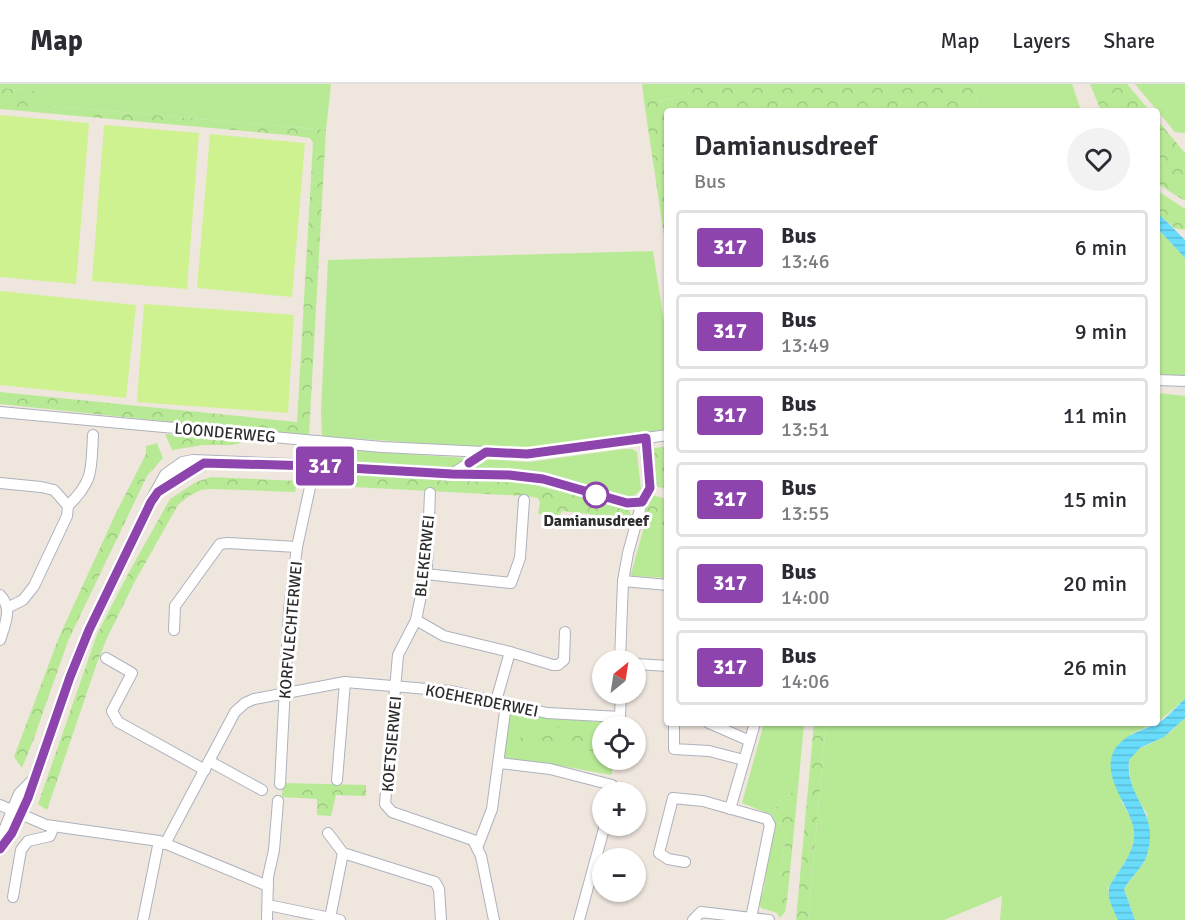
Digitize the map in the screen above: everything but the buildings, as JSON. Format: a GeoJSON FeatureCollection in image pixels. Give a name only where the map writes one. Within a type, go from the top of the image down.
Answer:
{"type":"FeatureCollection","features":[{"type":"Feature","properties":{"kind":"street"},"geometry":{"type":"LineString","coordinates":[[1160,380],[1185,381]]}},
{"type":"Feature","properties":{"kind":"street","name":"LOONDERWEG"},"geometry":{"type":"LineString","coordinates":[[0,412],[382,447],[527,454],[664,436]]}},
{"type":"Feature","properties":{"kind":"street"},"geometry":{"type":"LineString","coordinates":[[7,608],[23,600],[34,586],[67,516],[68,506],[83,491],[91,476],[93,435]]}},
{"type":"Feature","properties":{"kind":"street"},"geometry":{"type":"LineString","coordinates":[[620,650],[623,581],[628,553],[642,502],[650,488],[646,438]]}},
{"type":"Feature","properties":{"kind":"street","name":"KORFVLECHTERWEI"},"geometry":{"type":"LineString","coordinates":[[280,784],[289,610],[297,547],[318,441]]}},
{"type":"Feature","properties":{"kind":"street"},"geometry":{"type":"LineString","coordinates":[[452,474],[486,452]]}},
{"type":"Feature","properties":{"kind":"street"},"geometry":{"type":"LineString","coordinates":[[0,843],[33,781],[89,630],[158,492],[204,463],[313,472],[509,475],[543,479],[627,503],[642,502]]}},
{"type":"Feature","properties":{"kind":"street"},"geometry":{"type":"LineString","coordinates":[[0,483],[54,490],[68,506]]}},
{"type":"Feature","properties":{"kind":"street","name":"BLEKERWEI"},"geometry":{"type":"LineString","coordinates":[[396,685],[398,655],[416,620],[425,574],[430,493]]}},
{"type":"Feature","properties":{"kind":"street"},"geometry":{"type":"LineString","coordinates":[[425,574],[511,583],[519,558],[524,500]]}},
{"type":"Feature","properties":{"kind":"street"},"geometry":{"type":"LineString","coordinates":[[174,630],[175,606],[220,544],[297,547]]}},
{"type":"Feature","properties":{"kind":"street"},"geometry":{"type":"LineString","coordinates":[[623,581],[664,585]]}},
{"type":"Feature","properties":{"kind":"street"},"geometry":{"type":"LineString","coordinates":[[0,595],[6,601],[8,619],[0,638]]}},
{"type":"Feature","properties":{"kind":"street"},"geometry":{"type":"LineString","coordinates":[[416,620],[444,636],[553,665],[564,660],[565,632]]}},
{"type":"Feature","properties":{"kind":"street"},"geometry":{"type":"LineString","coordinates":[[494,920],[481,856],[477,848],[492,809],[499,763],[501,702],[510,652]]}},
{"type":"Feature","properties":{"kind":"street"},"geometry":{"type":"LineString","coordinates":[[106,658],[132,673],[112,711],[118,722],[262,790]]}},
{"type":"Feature","properties":{"kind":"street"},"geometry":{"type":"LineString","coordinates":[[646,665],[664,666]]}},
{"type":"Feature","properties":{"kind":"street"},"geometry":{"type":"LineString","coordinates":[[337,780],[345,682]]}},
{"type":"Feature","properties":{"kind":"street","name":"KOEHERDERWEI"},"geometry":{"type":"LineString","coordinates":[[143,920],[162,842],[207,766],[235,711],[245,703],[285,692],[345,682],[451,691],[547,713],[620,717],[621,704]]}},
{"type":"Feature","properties":{"kind":"street","name":"KOETSIERWEI"},"geometry":{"type":"LineString","coordinates":[[396,685],[385,804],[392,812],[473,840],[477,848]]}},
{"type":"Feature","properties":{"kind":"street"},"geometry":{"type":"LineString","coordinates":[[674,726],[674,749],[709,751],[744,760]]}},
{"type":"Feature","properties":{"kind":"street"},"geometry":{"type":"LineString","coordinates":[[716,726],[750,741]]}},
{"type":"Feature","properties":{"kind":"street"},"geometry":{"type":"LineString","coordinates":[[730,809],[754,726]]}},
{"type":"Feature","properties":{"kind":"street"},"geometry":{"type":"LineString","coordinates":[[499,763],[550,769],[592,782]]}},
{"type":"Feature","properties":{"kind":"street"},"geometry":{"type":"LineString","coordinates":[[685,862],[668,859],[658,853],[673,798],[703,801],[766,819],[770,825],[751,918]]}},
{"type":"Feature","properties":{"kind":"street"},"geometry":{"type":"LineString","coordinates":[[267,920],[268,886],[278,801]]}},
{"type":"Feature","properties":{"kind":"street"},"geometry":{"type":"LineString","coordinates":[[0,805],[54,826],[162,842],[268,886]]}},
{"type":"Feature","properties":{"kind":"street"},"geometry":{"type":"LineString","coordinates":[[0,849],[12,833],[16,813]]}},
{"type":"Feature","properties":{"kind":"street"},"geometry":{"type":"LineString","coordinates":[[13,897],[21,850],[28,841],[50,836],[54,826]]}},
{"type":"Feature","properties":{"kind":"street"},"geometry":{"type":"LineString","coordinates":[[328,833],[343,853],[435,882],[439,889],[441,920]]}},
{"type":"Feature","properties":{"kind":"street"},"geometry":{"type":"LineString","coordinates":[[579,920],[602,836]]}},
{"type":"Feature","properties":{"kind":"street"},"geometry":{"type":"LineString","coordinates":[[268,905],[335,919],[343,853]]}},
{"type":"Feature","properties":{"kind":"street"},"geometry":{"type":"LineString","coordinates":[[693,920],[701,912],[769,920]]}},
{"type":"Feature","properties":{"kind":"green space"},"geometry":{"type":"Polygon","coordinates":[[[0,84],[331,84],[326,130],[40,105],[40,91],[0,88],[0,84]]]}},
{"type":"Feature","properties":{"kind":"green space"},"geometry":{"type":"Polygon","coordinates":[[[642,84],[687,84],[689,95],[658,101],[644,101],[642,84]]]}},
{"type":"Feature","properties":{"kind":"green space"},"geometry":{"type":"Polygon","coordinates":[[[687,84],[975,84],[978,108],[664,108],[664,236],[644,101],[658,101],[689,95],[687,84]]]}},
{"type":"Feature","properties":{"kind":"green space"},"geometry":{"type":"Polygon","coordinates":[[[975,84],[1072,84],[1080,108],[978,108],[975,84]]]}},
{"type":"Feature","properties":{"kind":"green space"},"geometry":{"type":"Polygon","coordinates":[[[1090,84],[1127,84],[1147,108],[1100,108],[1090,84]]]}},
{"type":"Feature","properties":{"kind":"green space"},"geometry":{"type":"Polygon","coordinates":[[[1135,84],[1185,84],[1185,133],[1175,132],[1160,114],[1160,108],[1155,108],[1135,84]]]}},
{"type":"Feature","properties":{"kind":"green space"},"geometry":{"type":"Polygon","coordinates":[[[0,88],[40,91],[40,105],[326,130],[309,435],[0,404],[0,392],[297,422],[313,143],[310,138],[288,135],[0,109],[0,88]]]}},
{"type":"Feature","properties":{"kind":"green space"},"geometry":{"type":"Polygon","coordinates":[[[0,115],[89,123],[76,284],[0,277],[0,115]]]}},
{"type":"Feature","properties":{"kind":"green space"},"geometry":{"type":"Polygon","coordinates":[[[1160,123],[1185,153],[1185,201],[1160,185],[1160,123]]]}},
{"type":"Feature","properties":{"kind":"green space"},"geometry":{"type":"Polygon","coordinates":[[[104,125],[199,133],[187,289],[92,281],[104,125]]]}},
{"type":"Feature","properties":{"kind":"green space"},"geometry":{"type":"Polygon","coordinates":[[[210,134],[305,143],[292,297],[197,288],[210,134]]]}},
{"type":"Feature","properties":{"kind":"green space"},"geometry":{"type":"Polygon","coordinates":[[[1160,192],[1185,209],[1185,230],[1174,228],[1160,215],[1160,192]]]}},
{"type":"Feature","properties":{"kind":"green space"},"geometry":{"type":"Polygon","coordinates":[[[1160,231],[1185,258],[1185,379],[1160,378],[1160,231]]]}},
{"type":"Feature","properties":{"kind":"green space"},"geometry":{"type":"Polygon","coordinates":[[[653,251],[664,322],[664,429],[561,444],[497,449],[322,436],[321,411],[328,260],[653,251]]]}},
{"type":"Feature","properties":{"kind":"green space"},"geometry":{"type":"Polygon","coordinates":[[[0,291],[136,305],[126,398],[0,385],[0,291]]]}},
{"type":"Feature","properties":{"kind":"green space"},"geometry":{"type":"Polygon","coordinates":[[[144,304],[294,315],[288,413],[137,402],[144,304]]]}},
{"type":"Feature","properties":{"kind":"green space"},"geometry":{"type":"Polygon","coordinates":[[[1160,393],[1185,396],[1185,699],[1160,720],[1160,393]]]}},
{"type":"Feature","properties":{"kind":"green space"},"geometry":{"type":"Polygon","coordinates":[[[165,434],[244,442],[172,450],[165,434]]]}},
{"type":"Feature","properties":{"kind":"green space"},"geometry":{"type":"Polygon","coordinates":[[[157,443],[163,458],[147,476],[68,641],[22,768],[14,757],[59,637],[146,454],[146,446],[157,443]]]}},
{"type":"Feature","properties":{"kind":"green space"},"geometry":{"type":"Polygon","coordinates":[[[664,446],[664,488],[654,486],[652,452],[655,448],[664,446]]]}},
{"type":"Feature","properties":{"kind":"green space"},"geometry":{"type":"Polygon","coordinates":[[[624,449],[637,452],[641,489],[634,496],[532,473],[320,460],[321,453],[329,450],[529,462],[624,449]]]}},
{"type":"Feature","properties":{"kind":"green space"},"geometry":{"type":"Polygon","coordinates":[[[318,473],[526,483],[623,507],[629,510],[632,517],[630,521],[562,511],[560,515],[538,514],[540,502],[538,498],[526,496],[315,485],[318,473]]]}},
{"type":"Feature","properties":{"kind":"green space"},"geometry":{"type":"Polygon","coordinates":[[[211,477],[298,481],[295,492],[201,490],[178,505],[134,583],[107,638],[47,810],[38,804],[97,634],[170,499],[196,482],[211,477]]]}},
{"type":"Feature","properties":{"kind":"green space"},"geometry":{"type":"Polygon","coordinates":[[[652,495],[664,498],[664,526],[644,527],[642,514],[652,495]]]}},
{"type":"Feature","properties":{"kind":"green space"},"geometry":{"type":"Polygon","coordinates":[[[664,526],[664,578],[632,576],[631,574],[644,527],[664,526]]]}},
{"type":"Feature","properties":{"kind":"green space"},"geometry":{"type":"Polygon","coordinates":[[[509,711],[548,718],[592,721],[592,770],[612,770],[612,773],[611,775],[551,764],[504,760],[509,711]]]}},
{"type":"Feature","properties":{"kind":"green space"},"geometry":{"type":"Polygon","coordinates":[[[1185,718],[1185,920],[1135,920],[1124,889],[1145,861],[1147,814],[1135,794],[1128,762],[1135,753],[1172,731],[1185,718]]]}},
{"type":"Feature","properties":{"kind":"green space"},"geometry":{"type":"Polygon","coordinates":[[[549,725],[592,731],[592,752],[520,741],[522,731],[548,735],[549,725]]]}},
{"type":"Feature","properties":{"kind":"green space"},"geometry":{"type":"Polygon","coordinates":[[[763,726],[804,726],[798,789],[781,799],[772,815],[742,803],[763,726]]]}},
{"type":"Feature","properties":{"kind":"green space"},"geometry":{"type":"Polygon","coordinates":[[[814,726],[826,726],[808,920],[796,920],[814,726]]]}},
{"type":"Feature","properties":{"kind":"green space"},"geometry":{"type":"Polygon","coordinates":[[[826,726],[1148,726],[1131,734],[1121,801],[1132,820],[1135,834],[1130,854],[1108,888],[1110,901],[1118,920],[1000,920],[1002,896],[944,920],[808,920],[826,726]]]}},
{"type":"Feature","properties":{"kind":"green space"},"geometry":{"type":"Polygon","coordinates":[[[283,783],[366,785],[366,796],[336,795],[331,816],[317,815],[317,799],[282,797],[283,783]]]}},
{"type":"Feature","properties":{"kind":"green space"},"geometry":{"type":"Polygon","coordinates":[[[798,789],[787,901],[785,912],[780,918],[780,877],[786,834],[780,827],[781,823],[774,820],[772,815],[781,799],[798,789]]]}},
{"type":"Feature","properties":{"kind":"green space"},"geometry":{"type":"Polygon","coordinates":[[[774,820],[781,823],[780,827],[786,834],[780,877],[780,918],[777,913],[761,908],[759,903],[764,888],[774,820]]]}},
{"type":"Feature","properties":{"kind":"water"},"geometry":{"type":"Polygon","coordinates":[[[1160,215],[1185,240],[1185,258],[1160,231],[1160,215]]]}},
{"type":"Feature","properties":{"kind":"water"},"geometry":{"type":"Polygon","coordinates":[[[1185,699],[1185,718],[1164,737],[1140,748],[1129,760],[1132,786],[1147,817],[1150,842],[1146,858],[1124,889],[1135,920],[1118,920],[1110,901],[1109,888],[1131,850],[1134,831],[1111,773],[1113,753],[1127,737],[1151,726],[1160,726],[1160,722],[1185,699]]]}},
{"type":"Feature","properties":{"kind":"bus line","name":"317"},"geometry":{"type":"LineString","coordinates":[[0,849],[12,833],[28,798],[70,677],[89,630],[151,502],[158,492],[170,483],[204,463],[509,475],[543,479],[627,503],[642,502],[650,488],[646,438],[527,454],[486,452],[469,463]]}},
{"type":"Feature","properties":{"kind":"place","name":"Damianusdreef"},"geometry":{"type":"Point","coordinates":[596,495]}}]}
